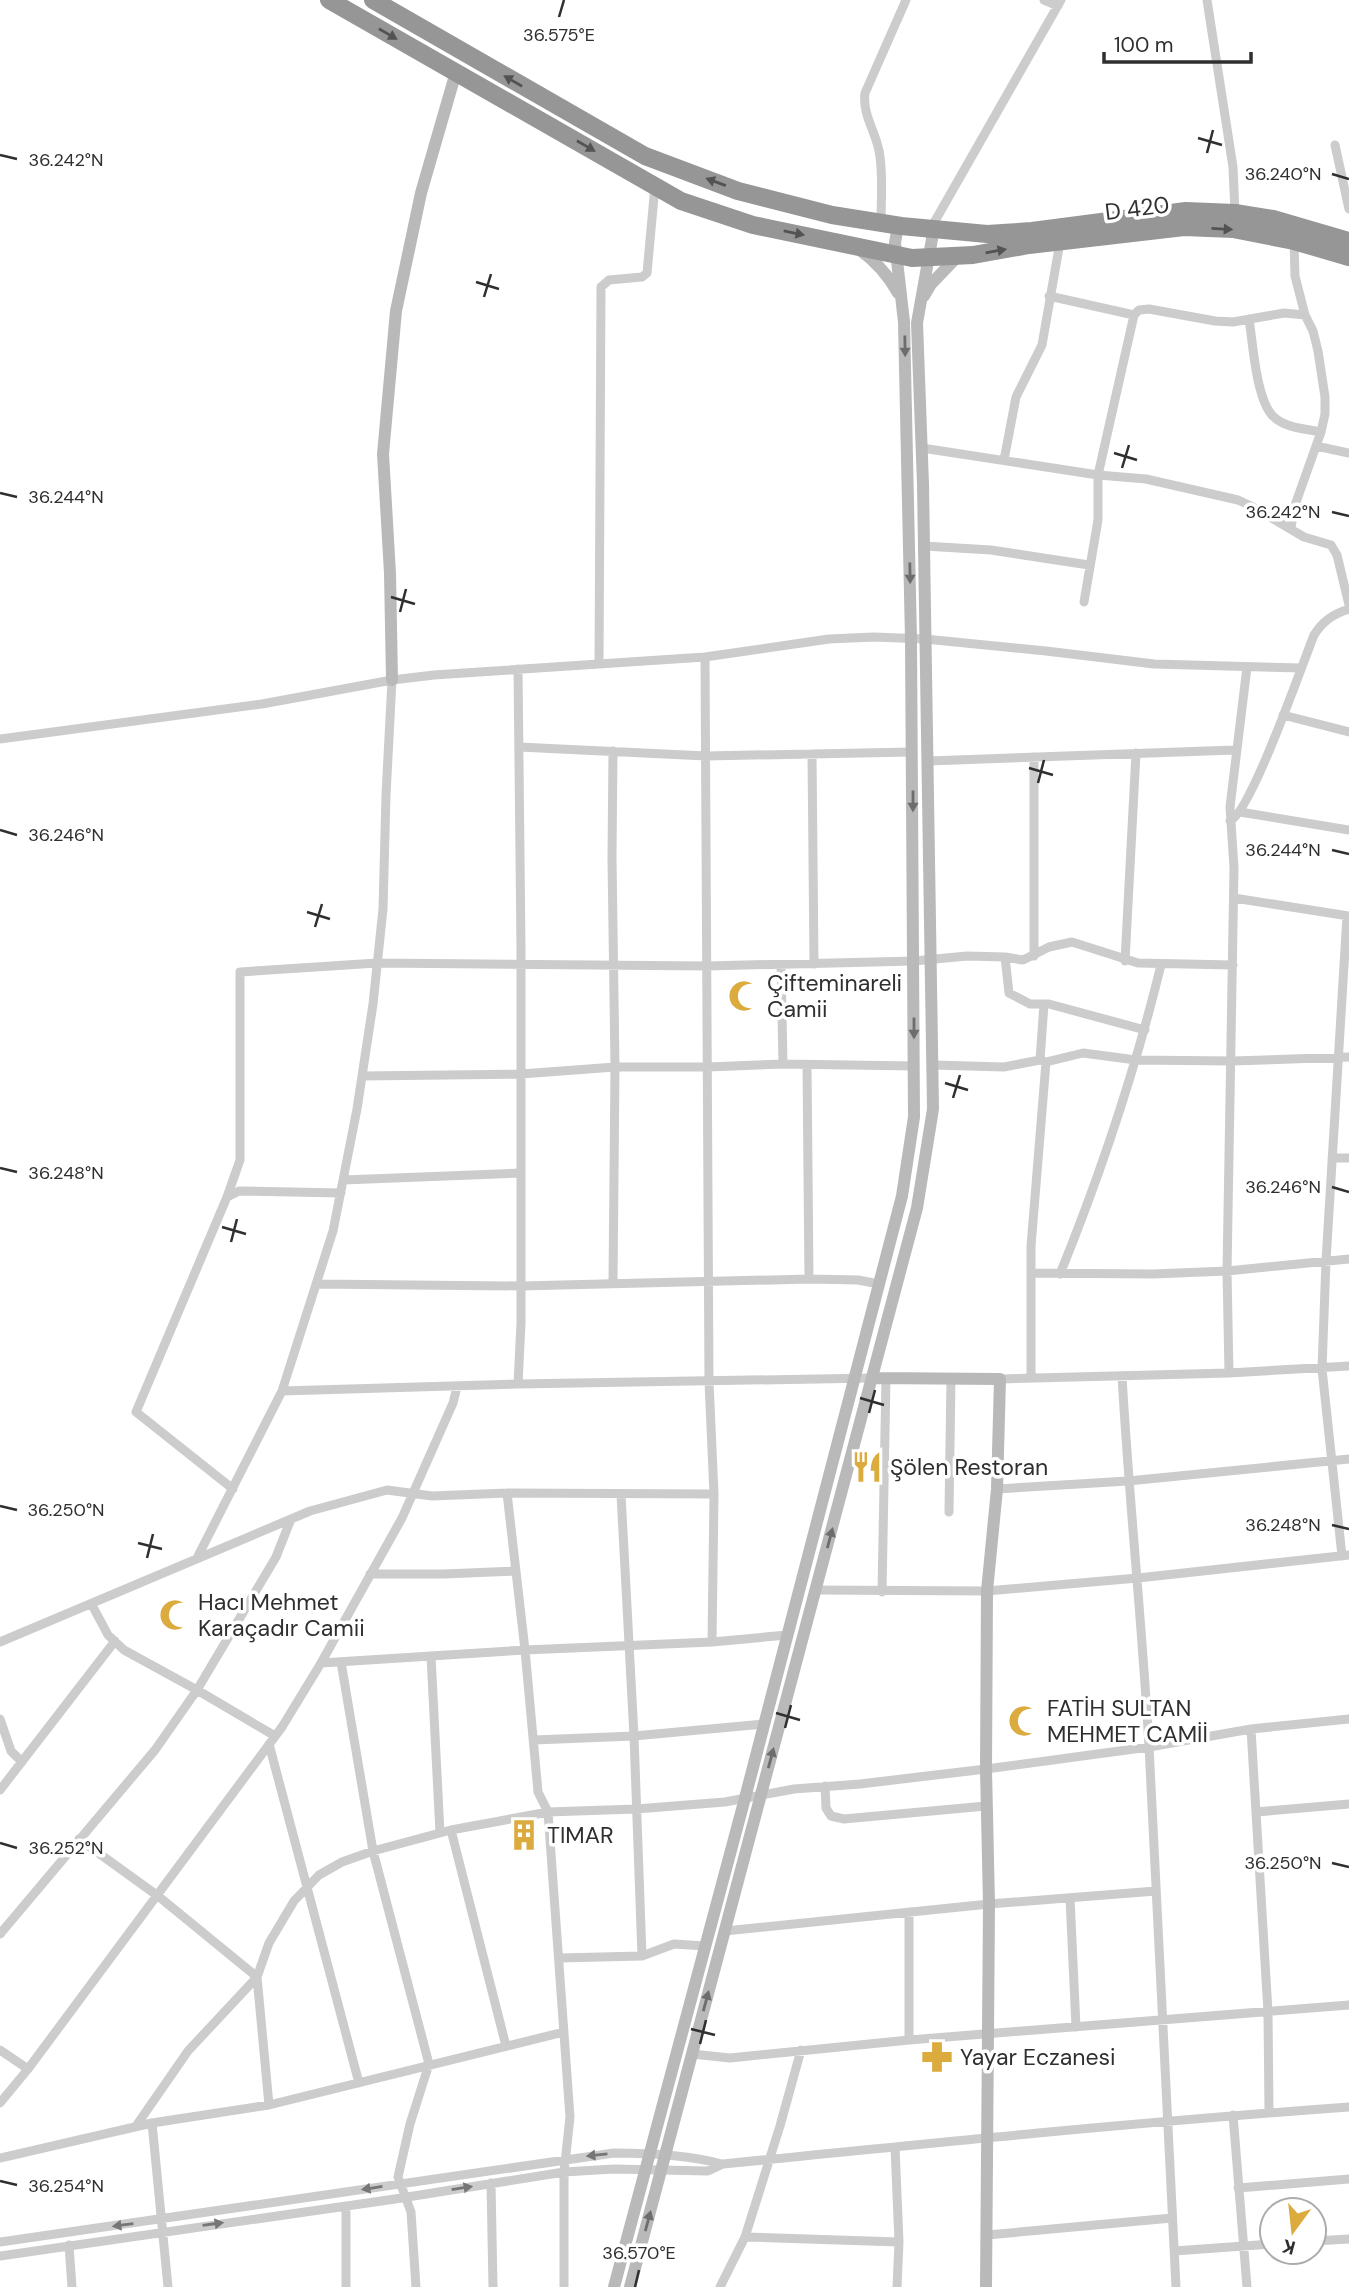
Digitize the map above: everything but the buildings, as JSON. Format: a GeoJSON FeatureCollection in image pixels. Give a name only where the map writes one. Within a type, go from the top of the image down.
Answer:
{"type":"FeatureCollection","features":[{"type":"Feature","properties":{"kind":"highway","name":"D 420"},"geometry":{"type":"LineString","coordinates":[[329,0],[681,201],[752,225],[912,258],[958,256],[1184,227],[1233,229],[1349,257]]}},
{"type":"Feature","properties":{"kind":"highway"},"geometry":{"type":"LineString","coordinates":[[373,0],[645,156],[738,191],[832,215],[901,226],[986,234],[1032,231],[1186,211],[1235,213],[1273,219],[1349,241]]}},
{"type":"Feature","properties":{"kind":"main road"},"geometry":{"type":"LineString","coordinates":[[392,680],[390,573],[383,454],[396,312],[421,192],[456,72]]}},
{"type":"Feature","properties":{"kind":"main road"},"geometry":{"type":"LineString","coordinates":[[614,2287],[902,1196],[914,1117],[911,639],[904,322],[896,254],[897,231],[901,226]]}},
{"type":"Feature","properties":{"kind":"main road"},"geometry":{"type":"LineString","coordinates":[[630,2287],[816,1590],[879,1378],[917,1208],[933,1109],[924,546],[917,323],[932,239],[931,228]]}},
{"type":"Feature","properties":{"kind":"main road"},"geometry":{"type":"LineString","coordinates":[[850,244],[872,259],[889,277],[902,300]]}},
{"type":"Feature","properties":{"kind":"main road"},"geometry":{"type":"LineString","coordinates":[[920,302],[931,284],[958,256]]}},
{"type":"Feature","properties":{"kind":"main road"},"geometry":{"type":"LineString","coordinates":[[879,1378],[1000,1379],[997,1489],[987,1591],[986,1806],[989,1904],[986,2287]]}},
{"type":"Feature","properties":{"kind":"street"},"geometry":{"type":"LineString","coordinates":[[881,223],[880,155],[863,105],[865,93],[906,0]]}},
{"type":"Feature","properties":{"kind":"street"},"geometry":{"type":"LineString","coordinates":[[931,228],[1060,3],[1044,0]]}},
{"type":"Feature","properties":{"kind":"street"},"geometry":{"type":"LineString","coordinates":[[1207,0],[1233,167],[1235,213]]}},
{"type":"Feature","properties":{"kind":"street"},"geometry":{"type":"LineString","coordinates":[[1335,145],[1349,209]]}},
{"type":"Feature","properties":{"kind":"street"},"geometry":{"type":"LineString","coordinates":[[599,664],[601,287],[609,280],[642,277],[647,272],[655,186]]}},
{"type":"Feature","properties":{"kind":"street"},"geometry":{"type":"LineString","coordinates":[[1004,460],[1016,397],[1042,345],[1060,242]]}},
{"type":"Feature","properties":{"kind":"street"},"geometry":{"type":"LineString","coordinates":[[1291,528],[1294,508],[1325,414],[1318,351],[1305,315],[1296,276],[1294,242]]}},
{"type":"Feature","properties":{"kind":"street"},"geometry":{"type":"LineString","coordinates":[[1049,296],[1134,315]]}},
{"type":"Feature","properties":{"kind":"street"},"geometry":{"type":"LineString","coordinates":[[1084,602],[1098,520],[1098,475],[1134,315],[1139,310],[1149,309],[1233,322],[1284,313],[1305,315]]}},
{"type":"Feature","properties":{"kind":"street"},"geometry":{"type":"LineString","coordinates":[[1249,319],[1262,397],[1268,410],[1283,423],[1321,432]]}},
{"type":"Feature","properties":{"kind":"street"},"geometry":{"type":"LineString","coordinates":[[1316,446],[1349,453]]}},
{"type":"Feature","properties":{"kind":"street"},"geometry":{"type":"LineString","coordinates":[[922,449],[1146,480],[1238,500],[1304,537],[1325,542],[1335,548],[1349,607],[1336,613],[1319,628],[1240,812],[1230,821]]}},
{"type":"Feature","properties":{"kind":"street"},"geometry":{"type":"LineString","coordinates":[[924,546],[991,550],[1090,565]]}},
{"type":"Feature","properties":{"kind":"street"},"geometry":{"type":"LineString","coordinates":[[0,739],[262,704],[392,680],[705,657],[829,639],[925,639],[1154,664],[1301,668]]}},
{"type":"Feature","properties":{"kind":"street"},"geometry":{"type":"LineString","coordinates":[[705,657],[709,1382],[714,1494],[712,1642]]}},
{"type":"Feature","properties":{"kind":"street"},"geometry":{"type":"LineString","coordinates":[[1229,1373],[1227,1271],[1234,898],[1230,821],[1235,750],[1247,667]]}},
{"type":"Feature","properties":{"kind":"street"},"geometry":{"type":"LineString","coordinates":[[518,669],[521,966],[521,1286],[518,1384]]}},
{"type":"Feature","properties":{"kind":"street"},"geometry":{"type":"LineString","coordinates":[[197,1558],[282,1391],[334,1231],[362,1076],[383,909],[392,680]]}},
{"type":"Feature","properties":{"kind":"street"},"geometry":{"type":"LineString","coordinates":[[1283,715],[1349,732]]}},
{"type":"Feature","properties":{"kind":"street"},"geometry":{"type":"LineString","coordinates":[[519,747],[706,755],[912,752]]}},
{"type":"Feature","properties":{"kind":"street"},"geometry":{"type":"LineString","coordinates":[[928,761],[1235,750]]}},
{"type":"Feature","properties":{"kind":"street"},"geometry":{"type":"LineString","coordinates":[[613,751],[613,1283]]}},
{"type":"Feature","properties":{"kind":"street"},"geometry":{"type":"LineString","coordinates":[[1125,961],[1136,753]]}},
{"type":"Feature","properties":{"kind":"street"},"geometry":{"type":"LineString","coordinates":[[812,754],[814,964]]}},
{"type":"Feature","properties":{"kind":"street"},"geometry":{"type":"LineString","coordinates":[[1034,757],[1034,956]]}},
{"type":"Feature","properties":{"kind":"street"},"geometry":{"type":"LineString","coordinates":[[1240,812],[1349,830]]}},
{"type":"Feature","properties":{"kind":"street"},"geometry":{"type":"LineString","coordinates":[[816,1590],[987,1591],[1138,1578],[1345,1555],[1322,1369],[1326,1261],[1348,916],[1234,898]]}},
{"type":"Feature","properties":{"kind":"street"},"geometry":{"type":"LineString","coordinates":[[233,1489],[136,1412],[240,1160],[240,972],[377,963],[707,966],[914,961],[930,958],[1005,957],[1023,960],[1049,947],[1072,942],[1125,961],[1161,965],[1233,965]]}},
{"type":"Feature","properties":{"kind":"street"},"geometry":{"type":"LineString","coordinates":[[1005,957],[1009,993],[1030,1004],[1044,1004],[1145,1030]]}},
{"type":"Feature","properties":{"kind":"street"},"geometry":{"type":"LineString","coordinates":[[781,965],[782,1064]]}},
{"type":"Feature","properties":{"kind":"street"},"geometry":{"type":"LineString","coordinates":[[1060,1274],[1082,1222],[1136,1060],[1161,965]]}},
{"type":"Feature","properties":{"kind":"street"},"geometry":{"type":"LineString","coordinates":[[1031,1378],[1031,1246],[1044,1004]]}},
{"type":"Feature","properties":{"kind":"street"},"geometry":{"type":"LineString","coordinates":[[933,1065],[1004,1067],[1083,1053],[1136,1060],[1232,1061],[1349,1057]]}},
{"type":"Feature","properties":{"kind":"street"},"geometry":{"type":"LineString","coordinates":[[807,1065],[810,1279]]}},
{"type":"Feature","properties":{"kind":"street"},"geometry":{"type":"LineString","coordinates":[[362,1076],[521,1074],[615,1066],[914,1066]]}},
{"type":"Feature","properties":{"kind":"street"},"geometry":{"type":"LineString","coordinates":[[1332,1158],[1349,1158]]}},
{"type":"Feature","properties":{"kind":"street"},"geometry":{"type":"LineString","coordinates":[[343,1180],[521,1172]]}},
{"type":"Feature","properties":{"kind":"street"},"geometry":{"type":"LineString","coordinates":[[227,1197],[239,1191],[341,1193]]}},
{"type":"Feature","properties":{"kind":"street"},"geometry":{"type":"LineString","coordinates":[[1031,1273],[1153,1274],[1227,1271],[1349,1259]]}},
{"type":"Feature","properties":{"kind":"street"},"geometry":{"type":"LineString","coordinates":[[317,1284],[521,1286],[810,1279],[858,1280],[879,1284]]}},
{"type":"Feature","properties":{"kind":"street"},"geometry":{"type":"LineString","coordinates":[[1000,1379],[1229,1373],[1349,1366]]}},
{"type":"Feature","properties":{"kind":"street"},"geometry":{"type":"LineString","coordinates":[[1122,1376],[1149,1747],[1176,2287]]}},
{"type":"Feature","properties":{"kind":"street"},"geometry":{"type":"LineString","coordinates":[[282,1391],[879,1378],[882,1592]]}},
{"type":"Feature","properties":{"kind":"street"},"geometry":{"type":"LineString","coordinates":[[949,1512],[951,1379]]}},
{"type":"Feature","properties":{"kind":"street"},"geometry":{"type":"LineString","coordinates":[[0,2103],[158,1896],[272,1740],[321,1663],[402,1518],[453,1403],[457,1387]]}},
{"type":"Feature","properties":{"kind":"street"},"geometry":{"type":"LineString","coordinates":[[997,1489],[1128,1482],[1349,1459]]}},
{"type":"Feature","properties":{"kind":"street"},"geometry":{"type":"LineString","coordinates":[[0,1642],[310,1511],[387,1490],[432,1496],[507,1493],[714,1494]]}},
{"type":"Feature","properties":{"kind":"street"},"geometry":{"type":"LineString","coordinates":[[507,1493],[538,1792],[548,1812],[559,1958],[570,2117],[564,2172],[564,2287]]}},
{"type":"Feature","properties":{"kind":"street"},"geometry":{"type":"LineString","coordinates":[[621,1495],[642,1955]]}},
{"type":"Feature","properties":{"kind":"street"},"geometry":{"type":"LineString","coordinates":[[0,1934],[155,1750],[197,1690],[276,1557],[291,1519]]}},
{"type":"Feature","properties":{"kind":"street"},"geometry":{"type":"LineString","coordinates":[[370,1574],[515,1571]]}},
{"type":"Feature","properties":{"kind":"street"},"geometry":{"type":"LineString","coordinates":[[92,1605],[108,1634],[124,1650],[197,1690],[272,1740],[306,1887],[359,2083]]}},
{"type":"Feature","properties":{"kind":"street"},"geometry":{"type":"LineString","coordinates":[[321,1663],[712,1642],[788,1635]]}},
{"type":"Feature","properties":{"kind":"street"},"geometry":{"type":"LineString","coordinates":[[0,1790],[115,1641]]}},
{"type":"Feature","properties":{"kind":"street"},"geometry":{"type":"LineString","coordinates":[[431,1656],[440,1833]]}},
{"type":"Feature","properties":{"kind":"street"},"geometry":{"type":"LineString","coordinates":[[341,1662],[373,1851],[429,2064],[410,2124],[398,2177],[411,2212],[416,2287]]}},
{"type":"Feature","properties":{"kind":"street"},"geometry":{"type":"LineString","coordinates":[[0,1719],[11,1751],[22,1762]]}},
{"type":"Feature","properties":{"kind":"street"},"geometry":{"type":"LineString","coordinates":[[136,2126],[188,2051],[257,1977],[268,1943],[306,1887],[319,1875],[342,1862],[373,1851],[451,1830],[548,1812],[725,1802],[761,1794],[986,1769],[1251,1730],[1349,1719]]}},
{"type":"Feature","properties":{"kind":"street"},"geometry":{"type":"LineString","coordinates":[[534,1740],[634,1736],[764,1724]]}},
{"type":"Feature","properties":{"kind":"street"},"geometry":{"type":"LineString","coordinates":[[1251,1730],[1268,2012],[1269,2113]]}},
{"type":"Feature","properties":{"kind":"street"},"geometry":{"type":"LineString","coordinates":[[825,1786],[826,1808],[831,1816],[844,1819],[986,1806]]}},
{"type":"Feature","properties":{"kind":"street"},"geometry":{"type":"LineString","coordinates":[[1256,1812],[1349,1804]]}},
{"type":"Feature","properties":{"kind":"street"},"geometry":{"type":"LineString","coordinates":[[451,1830],[506,2046]]}},
{"type":"Feature","properties":{"kind":"street"},"geometry":{"type":"LineString","coordinates":[[79,1839],[158,1896],[257,1977],[269,2105]]}},
{"type":"Feature","properties":{"kind":"street"},"geometry":{"type":"LineString","coordinates":[[725,1931],[989,1904],[1156,1891]]}},
{"type":"Feature","properties":{"kind":"street"},"geometry":{"type":"LineString","coordinates":[[1070,1898],[1076,2027]]}},
{"type":"Feature","properties":{"kind":"street"},"geometry":{"type":"LineString","coordinates":[[909,1912],[909,2040]]}},
{"type":"Feature","properties":{"kind":"street"},"geometry":{"type":"LineString","coordinates":[[559,1958],[642,1955],[674,1944],[705,1946]]}},
{"type":"Feature","properties":{"kind":"street"},"geometry":{"type":"LineString","coordinates":[[692,2054],[730,2058],[909,2040],[1349,2005]]}},
{"type":"Feature","properties":{"kind":"street"},"geometry":{"type":"LineString","coordinates":[[0,2158],[136,2126],[269,2105],[564,2032]]}},
{"type":"Feature","properties":{"kind":"street"},"geometry":{"type":"LineString","coordinates":[[0,2050],[28,2069]]}},
{"type":"Feature","properties":{"kind":"street"},"geometry":{"type":"LineString","coordinates":[[720,2287],[745,2237],[801,2050]]}},
{"type":"Feature","properties":{"kind":"street"},"geometry":{"type":"LineString","coordinates":[[0,2256],[564,2172],[646,2169],[708,2171],[723,2164],[987,2136],[1349,2107]]}},
{"type":"Feature","properties":{"kind":"street"},"geometry":{"type":"LineString","coordinates":[[1233,2115],[1247,2287]]}},
{"type":"Feature","properties":{"kind":"street"},"geometry":{"type":"LineString","coordinates":[[152,2123],[168,2287]]}},
{"type":"Feature","properties":{"kind":"street"},"geometry":{"type":"LineString","coordinates":[[895,2147],[899,2242],[897,2287]]}},
{"type":"Feature","properties":{"kind":"street"},"geometry":{"type":"LineString","coordinates":[[0,2242],[566,2158],[614,2153],[649,2154],[723,2164]]}},
{"type":"Feature","properties":{"kind":"street"},"geometry":{"type":"LineString","coordinates":[[1238,2189],[1349,2179]]}},
{"type":"Feature","properties":{"kind":"street"},"geometry":{"type":"LineString","coordinates":[[491,2183],[493,2287]]}},
{"type":"Feature","properties":{"kind":"street"},"geometry":{"type":"LineString","coordinates":[[346,2206],[346,2287]]}},
{"type":"Feature","properties":{"kind":"street"},"geometry":{"type":"LineString","coordinates":[[987,2235],[1172,2218]]}},
{"type":"Feature","properties":{"kind":"street"},"geometry":{"type":"LineString","coordinates":[[745,2237],[899,2242]]}},
{"type":"Feature","properties":{"kind":"street"},"geometry":{"type":"LineString","coordinates":[[1328,2240],[1349,2239]]}},
{"type":"Feature","properties":{"kind":"street"},"geometry":{"type":"LineString","coordinates":[[69,2245],[72,2287]]}},
{"type":"Feature","properties":{"kind":"street"},"geometry":{"type":"LineString","coordinates":[[1174,2250],[1258,2245]]}},
{"type":"Feature","properties":{"kind":"place","name":"Çifteminareli Camii"},"geometry":{"type":"Point","coordinates":[744,996]}},
{"type":"Feature","properties":{"kind":"place","name":"Şölen Restoran"},"geometry":{"type":"Point","coordinates":[867,1467]}},
{"type":"Feature","properties":{"kind":"place","name":"Hacı Mehmet Karaçadır Camii"},"geometry":{"type":"Point","coordinates":[175,1615]}},
{"type":"Feature","properties":{"kind":"place","name":"FATİH SULTAN MEHMET CAMİİ"},"geometry":{"type":"Point","coordinates":[1024,1721]}},
{"type":"Feature","properties":{"kind":"place","name":"TIMAR"},"geometry":{"type":"Point","coordinates":[524,1835]}},
{"type":"Feature","properties":{"kind":"place","name":"Yayar Eczanesi"},"geometry":{"type":"Point","coordinates":[937,2057]}}]}
